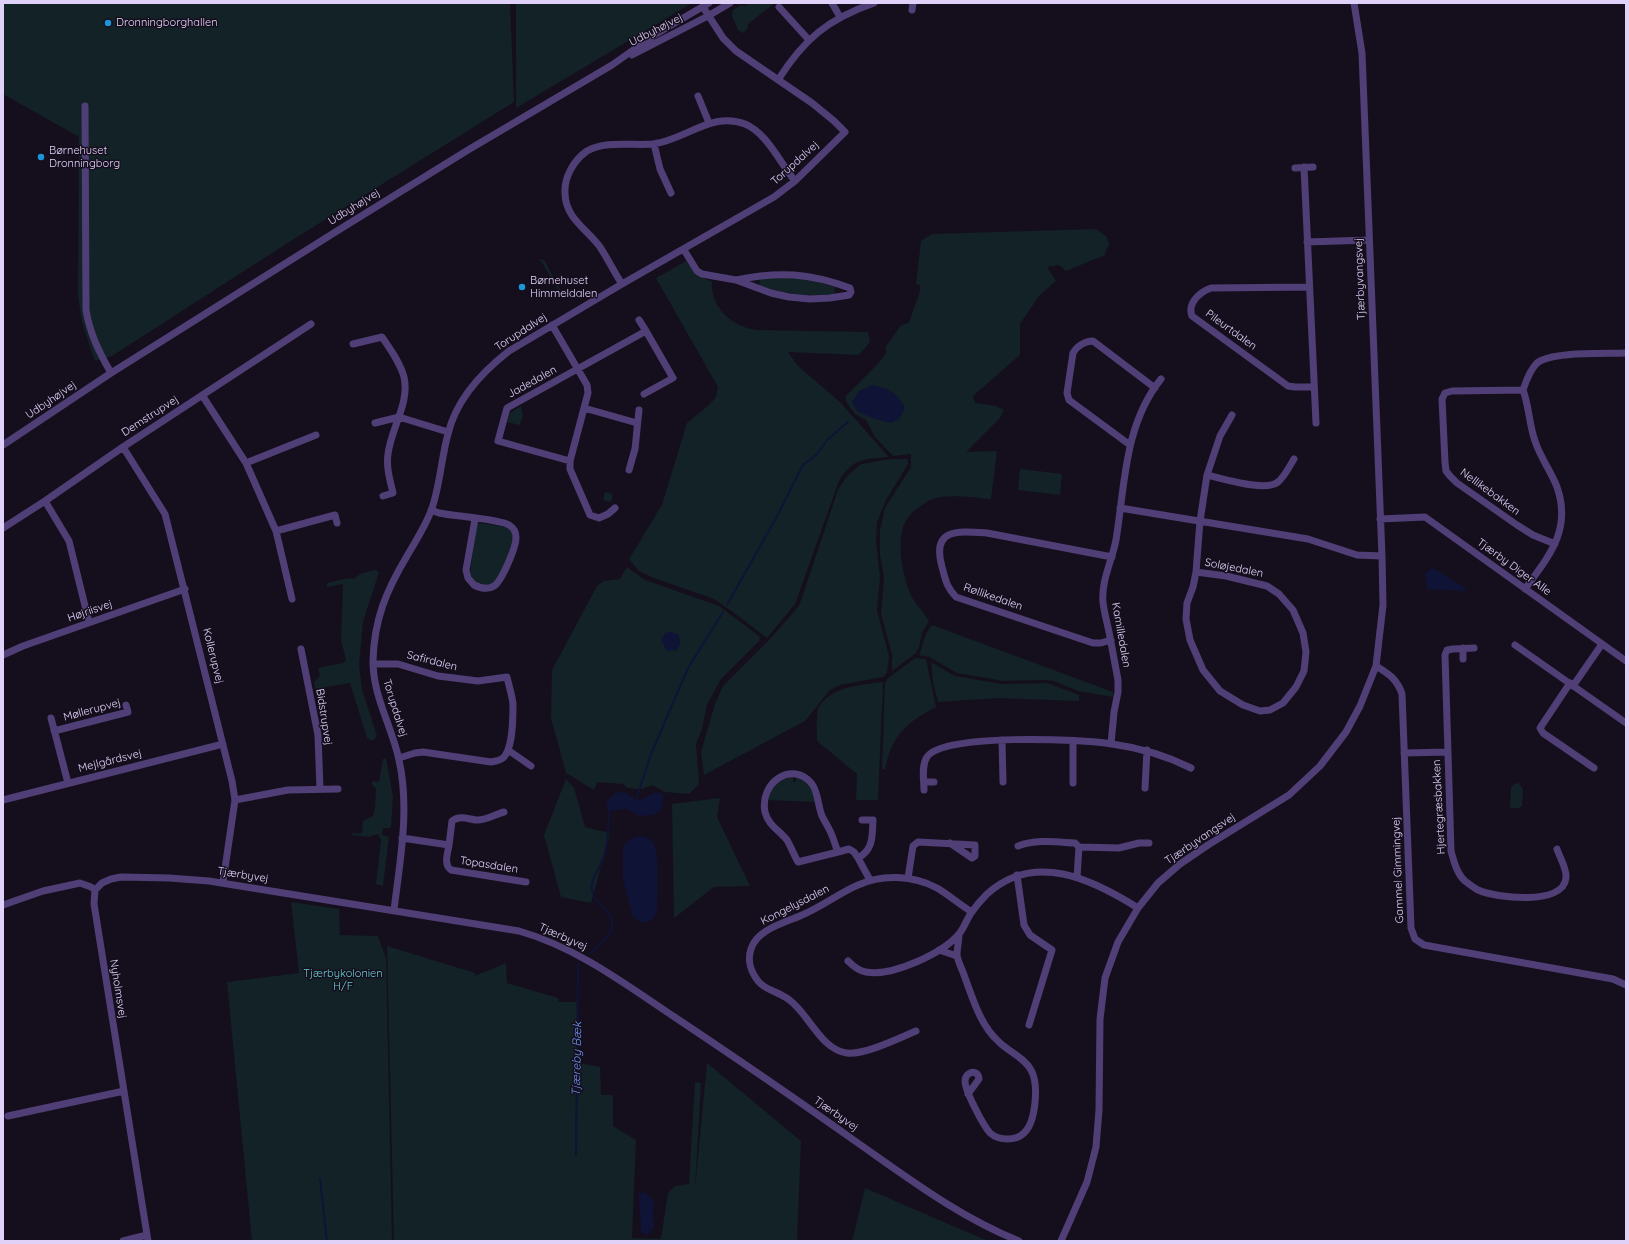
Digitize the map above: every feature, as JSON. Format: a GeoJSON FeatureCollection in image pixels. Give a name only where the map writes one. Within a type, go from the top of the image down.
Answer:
{"type":"FeatureCollection","features":[{"type":"Feature","properties":{"kind":"street","name":"Udbyhøjvej"},"geometry":{"type":"LineString","coordinates":[[3,445],[111,373],[406,188],[612,65],[708,16],[730,3]]}},
{"type":"Feature","properties":{"kind":"street"},"geometry":{"type":"LineString","coordinates":[[832,3],[840,17]]}},
{"type":"Feature","properties":{"kind":"street"},"geometry":{"type":"LineString","coordinates":[[778,80],[795,54],[824,27],[840,17],[874,3]]}},
{"type":"Feature","properties":{"kind":"street","name":"Tjærbyvangsvej"},"geometry":{"type":"LineString","coordinates":[[1061,1241],[1087,1182],[1096,1147],[1099,1110],[1100,1019],[1105,978],[1118,942],[1138,908],[1158,883],[1180,864],[1208,845],[1289,795],[1320,766],[1346,732],[1360,706],[1376,666],[1383,605],[1382,556],[1362,53],[1354,3]]}},
{"type":"Feature","properties":{"kind":"street","name":"Udbyhøjvej"},"geometry":{"type":"LineString","coordinates":[[612,65],[656,34],[706,5]]}},
{"type":"Feature","properties":{"kind":"street","name":"Torupdalvej"},"geometry":{"type":"LineString","coordinates":[[394,910],[405,800],[399,758],[378,698],[373,664],[373,644],[381,608],[388,591],[424,526],[431,510],[448,432],[462,400],[489,368],[509,351],[774,197],[795,180],[845,132],[818,108],[746,59],[729,45],[708,16],[706,5]]}},
{"type":"Feature","properties":{"kind":"street"},"geometry":{"type":"LineString","coordinates":[[779,7],[809,40]]}},
{"type":"Feature","properties":{"kind":"street"},"geometry":{"type":"LineString","coordinates":[[698,96],[709,123]]}},
{"type":"Feature","properties":{"kind":"street"},"geometry":{"type":"LineString","coordinates":[[85,106],[86,310],[89,327],[96,347],[111,373]]}},
{"type":"Feature","properties":{"kind":"street"},"geometry":{"type":"LineString","coordinates":[[622,284],[599,246],[576,222],[570,212],[565,193],[566,182],[572,168],[577,160],[587,151],[605,145],[654,144],[709,123],[731,121],[746,124],[764,138],[787,172],[795,180]]}},
{"type":"Feature","properties":{"kind":"street"},"geometry":{"type":"LineString","coordinates":[[654,144],[660,169],[671,193]]}},
{"type":"Feature","properties":{"kind":"street"},"geometry":{"type":"LineString","coordinates":[[1304,167],[1316,423]]}},
{"type":"Feature","properties":{"kind":"street"},"geometry":{"type":"LineString","coordinates":[[1295,168],[1313,167]]}},
{"type":"Feature","properties":{"kind":"street"},"geometry":{"type":"LineString","coordinates":[[1307,242],[1369,240]]}},
{"type":"Feature","properties":{"kind":"street"},"geometry":{"type":"LineString","coordinates":[[684,250],[697,271],[702,274],[736,280],[771,293],[798,298],[830,298],[849,294],[851,292],[850,288],[831,282],[794,274],[770,274],[736,280]]}},
{"type":"Feature","properties":{"kind":"street","name":"Pileurtdalen"},"geometry":{"type":"LineString","coordinates":[[1309,287],[1211,288],[1203,291],[1190,306],[1190,311],[1192,316],[1288,386],[1314,387]]}},
{"type":"Feature","properties":{"kind":"street"},"geometry":{"type":"LineString","coordinates":[[639,320],[673,378],[644,394]]}},
{"type":"Feature","properties":{"kind":"street","name":"Demstrupvej"},"geometry":{"type":"LineString","coordinates":[[3,528],[45,501],[122,447],[311,324]]}},
{"type":"Feature","properties":{"kind":"street"},"geometry":{"type":"LineString","coordinates":[[552,325],[587,385],[588,393],[570,461],[571,475],[590,515],[599,518],[608,514],[615,508]]}},
{"type":"Feature","properties":{"kind":"street","name":"Jadedalen"},"geometry":{"type":"LineString","coordinates":[[570,461],[498,441],[506,408],[646,331]]}},
{"type":"Feature","properties":{"kind":"street"},"geometry":{"type":"LineString","coordinates":[[353,344],[382,337],[399,363],[404,377],[405,387],[399,417],[388,455],[388,468],[393,493],[383,496]]}},
{"type":"Feature","properties":{"kind":"street"},"geometry":{"type":"LineString","coordinates":[[1130,445],[1069,400],[1067,393],[1072,353],[1076,348],[1088,341],[1093,341],[1155,388]]}},
{"type":"Feature","properties":{"kind":"street"},"geometry":{"type":"LineString","coordinates":[[1525,589],[1551,553],[1560,532],[1562,516],[1561,501],[1552,476],[1535,441],[1526,399],[1522,390],[1533,369],[1538,363],[1546,358],[1558,355],[1626,353]]}},
{"type":"Feature","properties":{"kind":"street","name":"Kamilledalen"},"geometry":{"type":"LineString","coordinates":[[1111,744],[1114,712],[1118,692],[1118,680],[1103,602],[1104,584],[1112,557],[1125,466],[1130,445],[1142,412],[1161,379]]}},
{"type":"Feature","properties":{"kind":"street","name":"Nellikebakken"},"geometry":{"type":"LineString","coordinates":[[1522,390],[1452,391],[1445,393],[1442,399],[1446,471],[1457,483],[1517,525],[1534,535],[1555,544]]}},
{"type":"Feature","properties":{"kind":"street"},"geometry":{"type":"LineString","coordinates":[[202,395],[246,463],[276,531],[292,599]]}},
{"type":"Feature","properties":{"kind":"street"},"geometry":{"type":"LineString","coordinates":[[584,408],[637,422]]}},
{"type":"Feature","properties":{"kind":"street"},"geometry":{"type":"LineString","coordinates":[[629,470],[635,449],[639,410]]}},
{"type":"Feature","properties":{"kind":"street","name":"Soløjedalen"},"geometry":{"type":"LineString","coordinates":[[1196,572],[1226,576],[1267,586],[1279,594],[1293,610],[1303,633],[1306,652],[1304,671],[1296,687],[1283,703],[1270,710],[1260,711],[1242,705],[1220,691],[1203,670],[1190,640],[1186,619],[1187,603],[1193,587],[1196,572],[1200,521],[1207,475],[1220,436],[1232,415]]}},
{"type":"Feature","properties":{"kind":"street"},"geometry":{"type":"LineString","coordinates":[[375,423],[399,417],[448,432]]}},
{"type":"Feature","properties":{"kind":"street"},"geometry":{"type":"LineString","coordinates":[[246,463],[316,436]]}},
{"type":"Feature","properties":{"kind":"street","name":"Kollerupvej"},"geometry":{"type":"LineString","coordinates":[[122,447],[166,514],[232,781],[235,800],[223,882]]}},
{"type":"Feature","properties":{"kind":"street"},"geometry":{"type":"LineString","coordinates":[[1207,475],[1237,482],[1268,486],[1277,483],[1284,476],[1294,459]]}},
{"type":"Feature","properties":{"kind":"street"},"geometry":{"type":"LineString","coordinates":[[45,501],[69,541],[90,622]]}},
{"type":"Feature","properties":{"kind":"street"},"geometry":{"type":"LineString","coordinates":[[1120,508],[1308,540],[1357,555],[1382,556]]}},
{"type":"Feature","properties":{"kind":"street"},"geometry":{"type":"LineString","coordinates":[[431,510],[439,513],[498,522],[509,525],[514,531],[516,542],[501,578],[494,586],[488,588],[474,585],[466,570],[474,519]]}},
{"type":"Feature","properties":{"kind":"street"},"geometry":{"type":"LineString","coordinates":[[276,531],[335,515],[337,523]]}},
{"type":"Feature","properties":{"kind":"street","name":"Tjærby Diger Alle"},"geometry":{"type":"LineString","coordinates":[[1380,519],[1425,517],[1626,661]]}},
{"type":"Feature","properties":{"kind":"street","name":"Røllikedalen"},"geometry":{"type":"LineString","coordinates":[[1111,640],[1101,643],[1093,643],[956,597],[948,589],[938,555],[938,546],[942,539],[949,534],[966,532],[987,534],[1112,557]]}},
{"type":"Feature","properties":{"kind":"street","name":"Højriisvej"},"geometry":{"type":"LineString","coordinates":[[3,655],[90,622],[185,590]]}},
{"type":"Feature","properties":{"kind":"street"},"geometry":{"type":"LineString","coordinates":[[1515,644],[1626,723]]}},
{"type":"Feature","properties":{"kind":"street"},"geometry":{"type":"LineString","coordinates":[[1594,768],[1543,733],[1540,728],[1602,644]]}},
{"type":"Feature","properties":{"kind":"street"},"geometry":{"type":"LineString","coordinates":[[1463,648],[1463,659]]}},
{"type":"Feature","properties":{"kind":"street","name":"Hjertegræsbakken"},"geometry":{"type":"LineString","coordinates":[[1474,648],[1447,650],[1445,655],[1451,851],[1456,867],[1464,881],[1478,890],[1521,898],[1539,897],[1554,893],[1562,888],[1566,879],[1566,871],[1557,849]]}},
{"type":"Feature","properties":{"kind":"street","name":"Bidstrupvej"},"geometry":{"type":"LineString","coordinates":[[301,649],[318,735],[320,789]]}},
{"type":"Feature","properties":{"kind":"street","name":"Safirdalen"},"geometry":{"type":"LineString","coordinates":[[373,664],[398,664],[438,676],[478,681],[507,677],[513,704],[512,726],[508,750]]}},
{"type":"Feature","properties":{"kind":"street","name":"Gammel Gimmingvej"},"geometry":{"type":"LineString","coordinates":[[1376,666],[1390,675],[1398,684],[1402,694],[1411,928],[1415,938],[1424,945],[1613,979],[1626,985]]}},
{"type":"Feature","properties":{"kind":"street","name":"Møllerupvej"},"geometry":{"type":"LineString","coordinates":[[54,731],[128,712],[126,706]]}},
{"type":"Feature","properties":{"kind":"street","name":"Møllerupvej"},"geometry":{"type":"LineString","coordinates":[[51,718],[68,784]]}},
{"type":"Feature","properties":{"kind":"street"},"geometry":{"type":"LineString","coordinates":[[1002,740],[1003,782]]}},
{"type":"Feature","properties":{"kind":"street"},"geometry":{"type":"LineString","coordinates":[[924,790],[924,764],[927,757],[934,751],[949,745],[964,742],[1002,740],[1111,744],[1147,750],[1169,757],[1191,768]]}},
{"type":"Feature","properties":{"kind":"street"},"geometry":{"type":"LineString","coordinates":[[1073,783],[1074,742]]}},
{"type":"Feature","properties":{"kind":"street","name":"Mejlgårdsvej"},"geometry":{"type":"LineString","coordinates":[[3,800],[223,744]]}},
{"type":"Feature","properties":{"kind":"street"},"geometry":{"type":"LineString","coordinates":[[399,758],[423,752],[491,762],[499,761],[504,757],[508,750],[531,766]]}},
{"type":"Feature","properties":{"kind":"street"},"geometry":{"type":"LineString","coordinates":[[1145,788],[1147,750]]}},
{"type":"Feature","properties":{"kind":"street","name":"Hjertegræsbakken"},"geometry":{"type":"LineString","coordinates":[[1404,753],[1447,752]]}},
{"type":"Feature","properties":{"kind":"street"},"geometry":{"type":"LineString","coordinates":[[838,852],[830,830],[822,816],[814,786],[811,782],[808,779],[796,774],[784,775],[774,780],[766,792],[765,812],[770,824],[788,842],[798,862],[838,852],[849,849],[854,852],[870,880]]}},
{"type":"Feature","properties":{"kind":"street"},"geometry":{"type":"LineString","coordinates":[[924,782],[934,782]]}},
{"type":"Feature","properties":{"kind":"street"},"geometry":{"type":"LineString","coordinates":[[235,800],[288,790],[338,789]]}},
{"type":"Feature","properties":{"kind":"street","name":"Topasdalen"},"geometry":{"type":"LineString","coordinates":[[504,812],[478,820],[459,817],[455,818],[452,821],[446,864],[451,870],[526,882]]}},
{"type":"Feature","properties":{"kind":"street"},"geometry":{"type":"LineString","coordinates":[[858,858],[869,850],[872,838],[873,820],[862,820]]}},
{"type":"Feature","properties":{"kind":"street","name":"Topasdalen"},"geometry":{"type":"LineString","coordinates":[[402,838],[449,845]]}},
{"type":"Feature","properties":{"kind":"street"},"geometry":{"type":"LineString","coordinates":[[1018,846],[1028,842],[1037,841],[1075,843],[1079,847],[1119,848],[1139,843],[1149,843]]}},
{"type":"Feature","properties":{"kind":"street"},"geometry":{"type":"LineString","coordinates":[[908,878],[913,846],[918,842],[950,844]]}},
{"type":"Feature","properties":{"kind":"street"},"geometry":{"type":"LineString","coordinates":[[1077,877],[1079,847]]}},
{"type":"Feature","properties":{"kind":"street"},"geometry":{"type":"LineString","coordinates":[[848,961],[858,969],[866,972],[881,972],[904,967],[921,961],[939,950],[959,934],[972,912],[987,894],[1018,875],[1035,872],[1052,872],[1077,877],[1115,894],[1138,908]]}},
{"type":"Feature","properties":{"kind":"street"},"geometry":{"type":"LineString","coordinates":[[1018,875],[1024,925],[1030,935],[1052,950],[1028,1025]]}},
{"type":"Feature","properties":{"kind":"street","name":"Tjærbyvej"},"geometry":{"type":"LineString","coordinates":[[95,890],[102,883],[121,877],[169,878],[223,882],[519,931],[542,938],[567,949],[606,970],[771,1081],[937,1197],[975,1221],[1019,1241]]}},
{"type":"Feature","properties":{"kind":"street","name":"Kongelysdalen"},"geometry":{"type":"LineString","coordinates":[[916,1031],[857,1053],[839,1051],[830,1046],[796,1006],[784,996],[766,988],[758,982],[752,972],[750,950],[754,942],[765,932],[807,913],[857,885],[870,880],[893,877],[908,878],[937,888],[972,912]]}},
{"type":"Feature","properties":{"kind":"street"},"geometry":{"type":"LineString","coordinates":[[3,905],[43,891],[80,883],[95,890]]}},
{"type":"Feature","properties":{"kind":"street","name":"Nyholmsvej"},"geometry":{"type":"LineString","coordinates":[[95,890],[94,904],[147,1238],[123,1241]]}},
{"type":"Feature","properties":{"kind":"street"},"geometry":{"type":"LineString","coordinates":[[959,934],[957,956],[977,1010],[986,1028],[998,1042],[1026,1062],[1032,1071],[1035,1082],[1034,1117],[1030,1128],[1023,1135],[1012,1139],[1001,1138],[990,1133],[968,1094]]}},
{"type":"Feature","properties":{"kind":"street"},"geometry":{"type":"LineString","coordinates":[[939,950],[957,956]]}},
{"type":"Feature","properties":{"kind":"street"},"geometry":{"type":"LineString","coordinates":[[8,1116],[124,1091]]}},
{"type":"Feature","properties":{"kind":"green space"},"geometry":{"type":"Polygon","coordinates":[[[3,3],[510,3],[514,102],[286,244],[112,356],[95,361],[82,322],[78,296],[79,137],[3,94],[3,3]]]}},
{"type":"Feature","properties":{"kind":"green space"},"geometry":{"type":"Polygon","coordinates":[[[516,3],[692,3],[516,108],[516,3]]]}},
{"type":"Feature","properties":{"kind":"green space"},"geometry":{"type":"Polygon","coordinates":[[[748,3],[775,3],[749,23],[747,29],[743,33],[738,30],[732,16],[733,10],[741,5],[746,6],[748,3]]]}},
{"type":"Feature","properties":{"kind":"green space"},"geometry":{"type":"Polygon","coordinates":[[[1096,229],[1107,237],[1109,246],[1105,255],[1066,271],[1059,265],[1047,267],[1056,281],[1039,296],[1020,324],[1020,355],[973,396],[975,403],[996,406],[1004,410],[1000,418],[966,452],[997,451],[991,499],[952,496],[930,500],[911,514],[903,527],[901,537],[901,559],[906,581],[913,599],[929,621],[922,633],[919,648],[916,653],[892,671],[892,655],[881,613],[884,578],[880,555],[880,530],[885,508],[911,467],[911,454],[893,456],[875,437],[866,420],[855,414],[847,403],[845,397],[877,365],[887,352],[885,348],[901,325],[909,323],[920,291],[920,285],[916,284],[921,241],[932,234],[1096,229]]]}},
{"type":"Feature","properties":{"kind":"green space"},"geometry":{"type":"Polygon","coordinates":[[[537,259],[544,260],[561,291],[559,291],[541,261],[537,259]]]}},
{"type":"Feature","properties":{"kind":"green space"},"geometry":{"type":"Polygon","coordinates":[[[686,261],[698,274],[712,282],[712,291],[719,308],[732,321],[740,325],[758,330],[868,332],[870,342],[859,355],[788,352],[798,366],[840,402],[889,457],[860,461],[844,473],[839,481],[795,604],[767,638],[714,599],[654,578],[639,571],[629,559],[662,505],[687,423],[710,404],[716,397],[718,387],[656,278],[686,261]]]}},
{"type":"Feature","properties":{"kind":"green space"},"geometry":{"type":"Polygon","coordinates":[[[760,278],[804,278],[835,287],[834,294],[805,295],[779,291],[759,286],[760,278]]]}},
{"type":"Feature","properties":{"kind":"green space"},"geometry":{"type":"Polygon","coordinates":[[[521,406],[523,416],[520,424],[507,422],[510,413],[521,406]]]}},
{"type":"Feature","properties":{"kind":"green space"},"geometry":{"type":"Polygon","coordinates":[[[891,459],[907,459],[908,464],[886,500],[877,522],[876,541],[880,577],[877,611],[889,656],[887,673],[883,677],[840,685],[830,690],[805,721],[704,775],[701,752],[715,704],[723,686],[768,641],[799,606],[838,490],[846,477],[861,464],[891,459]]]}},
{"type":"Feature","properties":{"kind":"green space"},"geometry":{"type":"Polygon","coordinates":[[[1020,469],[1062,474],[1060,495],[1018,490],[1020,469]]]}},
{"type":"Feature","properties":{"kind":"green space"},"geometry":{"type":"Polygon","coordinates":[[[605,492],[613,494],[611,502],[603,500],[605,492]]]}},
{"type":"Feature","properties":{"kind":"green space"},"geometry":{"type":"Polygon","coordinates":[[[478,523],[506,527],[513,536],[513,541],[506,562],[495,581],[488,585],[482,585],[476,582],[470,573],[476,525],[478,523]]]}},
{"type":"Feature","properties":{"kind":"green space"},"geometry":{"type":"Polygon","coordinates":[[[627,567],[645,580],[719,606],[759,636],[760,640],[721,679],[707,705],[702,729],[696,744],[699,784],[689,794],[665,792],[652,785],[642,789],[627,788],[623,784],[597,782],[594,790],[566,773],[551,718],[552,670],[597,586],[604,581],[620,579],[627,567]]]}},
{"type":"Feature","properties":{"kind":"green space"},"geometry":{"type":"Polygon","coordinates":[[[375,570],[379,572],[363,622],[359,665],[362,690],[377,736],[374,740],[370,740],[367,738],[350,683],[315,689],[314,682],[320,676],[318,668],[343,663],[346,660],[341,640],[343,584],[327,587],[327,583],[349,578],[354,579],[360,574],[375,570]]]}},
{"type":"Feature","properties":{"kind":"green space"},"geometry":{"type":"Polygon","coordinates":[[[932,625],[1113,692],[1113,697],[1078,691],[1054,681],[1004,681],[957,673],[929,657],[919,655],[925,636],[932,625]]]}},
{"type":"Feature","properties":{"kind":"green space"},"geometry":{"type":"Polygon","coordinates":[[[915,658],[926,659],[936,707],[916,719],[902,731],[892,747],[885,769],[882,769],[885,683],[887,679],[915,658]]]}},
{"type":"Feature","properties":{"kind":"green space"},"geometry":{"type":"Polygon","coordinates":[[[931,662],[955,676],[1002,684],[1047,683],[1079,695],[1079,701],[998,698],[938,702],[933,682],[931,662]]]}},
{"type":"Feature","properties":{"kind":"green space"},"geometry":{"type":"Polygon","coordinates":[[[883,682],[878,800],[856,800],[857,774],[817,741],[818,709],[823,701],[838,691],[856,686],[883,682]]]}},
{"type":"Feature","properties":{"kind":"green space"},"geometry":{"type":"Polygon","coordinates":[[[386,758],[393,797],[391,826],[389,828],[383,828],[382,835],[389,837],[383,886],[376,884],[381,840],[378,834],[368,837],[352,835],[352,833],[360,834],[362,832],[363,821],[373,816],[376,789],[371,783],[373,781],[379,782],[383,759],[386,758]]]}},
{"type":"Feature","properties":{"kind":"green space"},"geometry":{"type":"Polygon","coordinates":[[[793,777],[793,782],[796,782],[796,778],[807,783],[816,802],[767,800],[771,790],[776,784],[793,777]]]}},
{"type":"Feature","properties":{"kind":"green space"},"geometry":{"type":"Polygon","coordinates":[[[566,779],[574,788],[585,827],[610,833],[591,903],[561,897],[544,835],[566,779]]]}},
{"type":"Feature","properties":{"kind":"green space"},"geometry":{"type":"Polygon","coordinates":[[[1519,783],[1523,790],[1522,806],[1519,808],[1510,808],[1511,788],[1514,784],[1519,783]]]}},
{"type":"Feature","properties":{"kind":"green space"},"geometry":{"type":"Polygon","coordinates":[[[720,798],[717,817],[750,886],[714,887],[674,918],[672,804],[720,798]]]}},
{"type":"Feature","properties":{"kind":"green space","name":"Tjærbykolonien H/F"},"geometry":{"type":"Polygon","coordinates":[[[291,902],[339,909],[340,935],[378,936],[386,958],[392,1241],[252,1241],[227,982],[299,973],[291,902]]]}},
{"type":"Feature","properties":{"kind":"green space"},"geometry":{"type":"Polygon","coordinates":[[[387,946],[475,973],[475,976],[506,963],[507,983],[558,998],[559,1002],[578,1002],[579,1063],[600,1067],[601,1095],[613,1095],[613,1126],[636,1140],[632,1238],[661,1239],[668,1193],[675,1186],[689,1184],[695,1082],[701,1083],[695,1189],[707,1063],[801,1141],[797,1241],[394,1241],[387,946]]]}},
{"type":"Feature","properties":{"kind":"green space"},"geometry":{"type":"Polygon","coordinates":[[[865,1188],[988,1241],[852,1241],[865,1188]]]}},
{"type":"Feature","properties":{"kind":"shaded area"},"geometry":{"type":"Polygon","coordinates":[[[873,385],[884,388],[896,395],[905,408],[899,419],[891,423],[875,419],[857,411],[852,402],[859,391],[873,385]]]}},
{"type":"Feature","properties":{"kind":"shaded area"},"geometry":{"type":"Polygon","coordinates":[[[1433,568],[1467,589],[1465,591],[1427,589],[1425,573],[1433,568]]]}},
{"type":"Feature","properties":{"kind":"shaded area"},"geometry":{"type":"Polygon","coordinates":[[[671,632],[679,635],[680,644],[677,650],[667,651],[661,640],[665,633],[671,632]]]}},
{"type":"Feature","properties":{"kind":"shaded area"},"geometry":{"type":"Polygon","coordinates":[[[618,792],[626,793],[638,801],[651,794],[661,793],[664,798],[661,810],[653,815],[638,816],[634,812],[626,809],[607,810],[609,799],[618,792]]]}},
{"type":"Feature","properties":{"kind":"shaded area"},"geometry":{"type":"Polygon","coordinates":[[[643,836],[652,841],[657,856],[657,909],[654,918],[648,922],[641,922],[633,917],[623,880],[623,846],[632,838],[643,836]]]}},
{"type":"Feature","properties":{"kind":"shaded area"},"geometry":{"type":"Polygon","coordinates":[[[644,1192],[654,1200],[654,1228],[647,1235],[641,1232],[639,1194],[644,1192]]]}},
{"type":"Feature","properties":{"kind":"waterway"},"geometry":{"type":"LineString","coordinates":[[727,605],[776,518],[803,465],[817,454],[828,439],[848,422]]}},
{"type":"Feature","properties":{"kind":"waterway"},"geometry":{"type":"LineString","coordinates":[[636,800],[651,754],[688,668],[723,612]]}},
{"type":"Feature","properties":{"kind":"waterway","name":"Tjæreby Bæk"},"geometry":{"type":"LineString","coordinates":[[591,953],[608,936],[612,926],[608,914],[592,891],[593,880],[602,863],[606,851],[609,810]]}},
{"type":"Feature","properties":{"kind":"waterway","name":"Tjæreby Bæk"},"geometry":{"type":"LineString","coordinates":[[576,1155],[578,963]]}},
{"type":"Feature","properties":{"kind":"waterway"},"geometry":{"type":"LineString","coordinates":[[320,1179],[327,1241]]}},
{"type":"Feature","properties":{"kind":"place","name":"Dronningborghallen"},"geometry":{"type":"Point","coordinates":[108,23]}},
{"type":"Feature","properties":{"kind":"place","name":"Børnehuset Dronningborg"},"geometry":{"type":"Point","coordinates":[41,157]}},
{"type":"Feature","properties":{"kind":"place","name":"Børnehuset Himmeldalen"},"geometry":{"type":"Point","coordinates":[522,287]}}]}
